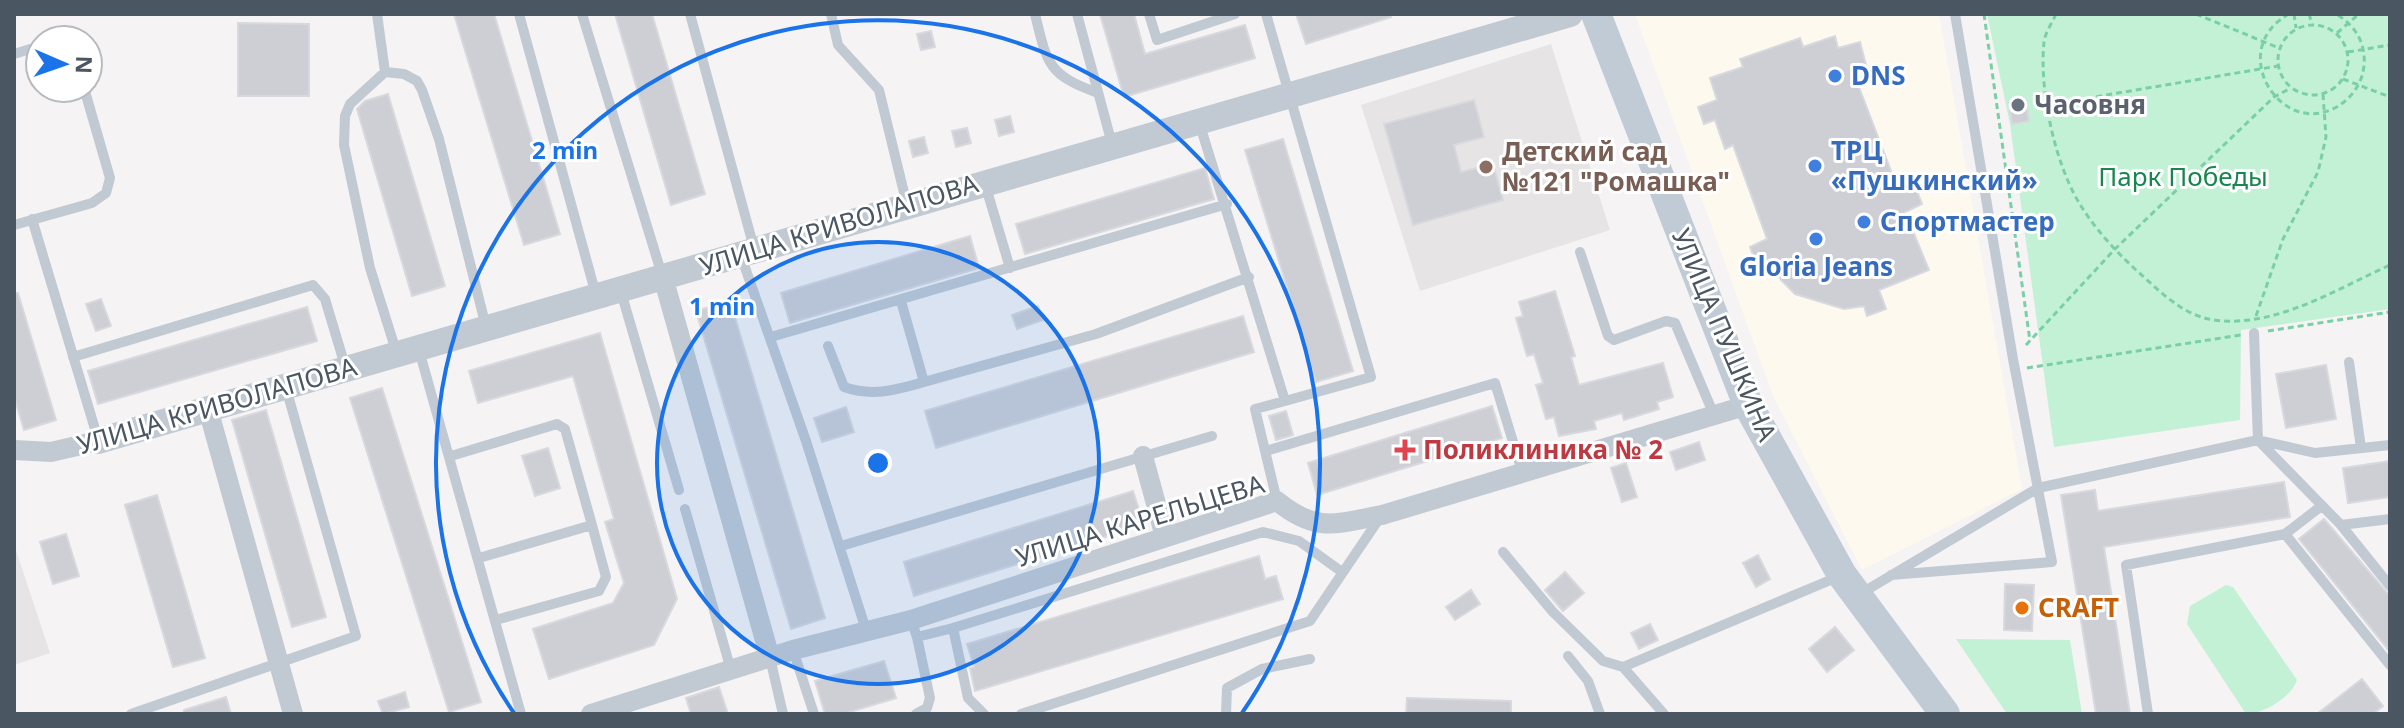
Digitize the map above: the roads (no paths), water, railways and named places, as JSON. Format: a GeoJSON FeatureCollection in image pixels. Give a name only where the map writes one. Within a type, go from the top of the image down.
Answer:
{"type":"FeatureCollection","features":[{"type":"Feature","properties":{"kind":"main road","name":"УЛИЦА ПУШКИНА"},"geometry":{"type":"LineString","coordinates":[[1596,14],[1748,405],[1849,586],[1945,714]]}},
{"type":"Feature","properties":{"kind":"street","name":"УЛИЦА КРИВОЛАПОВА"},"geometry":{"type":"LineString","coordinates":[[14,450],[51,452],[98,441],[347,371],[1112,144],[1570,14]]}},
{"type":"Feature","properties":{"kind":"street"},"geometry":{"type":"LineString","coordinates":[[663,277],[770,658]]}},
{"type":"Feature","properties":{"kind":"street","name":"УЛИЦА КАРЕЛЬЦЕВА"},"geometry":{"type":"LineString","coordinates":[[591,714],[866,630],[914,628],[1165,537],[1277,501],[1298,519],[1328,526],[1382,515],[1748,405]]}},
{"type":"Feature","properties":{"kind":"street"},"geometry":{"type":"LineString","coordinates":[[208,409],[293,714]]}},
{"type":"Feature","properties":{"kind":"street"},"geometry":{"type":"LineString","coordinates":[[1143,456],[1165,537]]}},
{"type":"Feature","properties":{"kind":"lane"},"geometry":{"type":"LineString","coordinates":[[377,14],[385,72]]}},
{"type":"Feature","properties":{"kind":"lane"},"geometry":{"type":"LineString","coordinates":[[519,14],[608,293],[679,490]]}},
{"type":"Feature","properties":{"kind":"lane"},"geometry":{"type":"LineString","coordinates":[[582,14],[663,277]]}},
{"type":"Feature","properties":{"kind":"lane"},"geometry":{"type":"LineString","coordinates":[[690,14],[747,252],[771,337],[866,630]]}},
{"type":"Feature","properties":{"kind":"lane"},"geometry":{"type":"LineString","coordinates":[[831,14],[838,45],[879,90],[907,205]]}},
{"type":"Feature","properties":{"kind":"lane"},"geometry":{"type":"LineString","coordinates":[[1035,14],[1045,57],[1065,81],[1098,93]]}},
{"type":"Feature","properties":{"kind":"lane"},"geometry":{"type":"LineString","coordinates":[[1077,14],[1112,144]]}},
{"type":"Feature","properties":{"kind":"lane"},"geometry":{"type":"LineString","coordinates":[[1149,14],[1157,40],[1235,14]]}},
{"type":"Feature","properties":{"kind":"lane"},"geometry":{"type":"LineString","coordinates":[[1266,14],[1371,377],[1255,409],[1277,501]]}},
{"type":"Feature","properties":{"kind":"lane"},"geometry":{"type":"LineString","coordinates":[[1623,667],[1849,586],[1891,575],[2052,562],[2014,364],[1955,14]]}},
{"type":"Feature","properties":{"kind":"lane"},"geometry":{"type":"LineString","coordinates":[[487,329],[439,139],[422,90],[417,81],[404,74],[385,72],[350,104],[345,116],[344,145],[370,268],[451,456],[521,714]]}},
{"type":"Feature","properties":{"kind":"lane"},"geometry":{"type":"LineString","coordinates":[[14,225],[92,203],[110,186],[88,104]]}},
{"type":"Feature","properties":{"kind":"lane"},"geometry":{"type":"LineString","coordinates":[[1198,120],[1227,204],[1285,401]]}},
{"type":"Feature","properties":{"kind":"lane"},"geometry":{"type":"LineString","coordinates":[[984,182],[1010,268]]}},
{"type":"Feature","properties":{"kind":"lane"},"geometry":{"type":"LineString","coordinates":[[771,337],[1227,204]]}},
{"type":"Feature","properties":{"kind":"lane"},"geometry":{"type":"LineString","coordinates":[[32,219],[98,441]]}},
{"type":"Feature","properties":{"kind":"lane"},"geometry":{"type":"LineString","coordinates":[[1580,252],[1608,336],[1614,340],[1666,321],[1675,323],[1714,415]]}},
{"type":"Feature","properties":{"kind":"lane"},"geometry":{"type":"LineString","coordinates":[[828,346],[844,387],[863,393],[885,393],[1096,334],[1249,277]]}},
{"type":"Feature","properties":{"kind":"lane"},"geometry":{"type":"LineString","coordinates":[[73,357],[313,285],[325,299],[347,371]]}},
{"type":"Feature","properties":{"kind":"lane"},"geometry":{"type":"LineString","coordinates":[[901,301],[924,382]]}},
{"type":"Feature","properties":{"kind":"lane"},"geometry":{"type":"LineString","coordinates":[[2254,333],[2258,440],[2320,507],[2341,525],[2390,586]]}},
{"type":"Feature","properties":{"kind":"lane"},"geometry":{"type":"LineString","coordinates":[[2349,362],[2361,448]]}},
{"type":"Feature","properties":{"kind":"lane"},"geometry":{"type":"LineString","coordinates":[[1266,451],[1495,383],[1522,471]]}},
{"type":"Feature","properties":{"kind":"lane"},"geometry":{"type":"LineString","coordinates":[[131,714],[354,638],[357,632],[286,388]]}},
{"type":"Feature","properties":{"kind":"lane"},"geometry":{"type":"LineString","coordinates":[[451,456],[557,424],[562,426],[592,525],[606,577],[599,591],[496,620]]}},
{"type":"Feature","properties":{"kind":"lane"},"geometry":{"type":"LineString","coordinates":[[841,546],[1212,436]]}},
{"type":"Feature","properties":{"kind":"lane"},"geometry":{"type":"LineString","coordinates":[[1891,575],[2038,488],[2258,440],[2315,453],[2390,445]]}},
{"type":"Feature","properties":{"kind":"lane"},"geometry":{"type":"LineString","coordinates":[[2148,714],[2126,565],[2285,534],[2320,507]]}},
{"type":"Feature","properties":{"kind":"lane"},"geometry":{"type":"LineString","coordinates":[[685,509],[731,670]]}},
{"type":"Feature","properties":{"kind":"lane"},"geometry":{"type":"LineString","coordinates":[[1021,714],[1310,621],[1382,515]]}},
{"type":"Feature","properties":{"kind":"lane"},"geometry":{"type":"LineString","coordinates":[[1298,519],[1298,541]]}},
{"type":"Feature","properties":{"kind":"lane"},"geometry":{"type":"LineString","coordinates":[[2341,525],[2390,519]]}},
{"type":"Feature","properties":{"kind":"lane"},"geometry":{"type":"LineString","coordinates":[[479,558],[592,525]]}},
{"type":"Feature","properties":{"kind":"lane"},"geometry":{"type":"LineString","coordinates":[[916,714],[927,708],[930,698],[914,628],[953,628],[1263,532],[1298,541],[1342,572]]}},
{"type":"Feature","properties":{"kind":"lane"},"geometry":{"type":"LineString","coordinates":[[2285,534],[2390,665]]}},
{"type":"Feature","properties":{"kind":"lane"},"geometry":{"type":"LineString","coordinates":[[1503,552],[1553,612],[1603,661],[1623,667],[1664,714]]}},
{"type":"Feature","properties":{"kind":"lane"},"geometry":{"type":"LineString","coordinates":[[953,628],[968,698],[984,714]]}},
{"type":"Feature","properties":{"kind":"lane"},"geometry":{"type":"LineString","coordinates":[[793,650],[814,714]]}},
{"type":"Feature","properties":{"kind":"lane"},"geometry":{"type":"LineString","coordinates":[[1568,656],[1588,681],[1600,714]]}},
{"type":"Feature","properties":{"kind":"lane"},"geometry":{"type":"LineString","coordinates":[[770,658],[783,714]]}},
{"type":"Feature","properties":{"kind":"lane"},"geometry":{"type":"LineString","coordinates":[[1226,714],[1227,688],[1262,669],[1310,659]]}},
{"type":"Feature","properties":{"kind":"place","name":"DNS"},"geometry":{"type":"Point","coordinates":[1835,76]}},
{"type":"Feature","properties":{"kind":"place","name":"Часовня"},"geometry":{"type":"Point","coordinates":[2018,105]}},
{"type":"Feature","properties":{"kind":"place","name":"ТРЦ «Пушкинский»"},"geometry":{"type":"Point","coordinates":[1815,166]}},
{"type":"Feature","properties":{"kind":"place","name":"Детский сад №121 \"Ромашка\""},"geometry":{"type":"Point","coordinates":[1486,167]}},
{"type":"Feature","properties":{"kind":"place","name":"Спортмастер"},"geometry":{"type":"Point","coordinates":[1864,222]}},
{"type":"Feature","properties":{"kind":"place","name":"Gloria Jeans"},"geometry":{"type":"Point","coordinates":[1816,239]}},
{"type":"Feature","properties":{"kind":"place","name":"Поликлиника № 2"},"geometry":{"type":"Point","coordinates":[1405,450]}},
{"type":"Feature","properties":{"kind":"place","name":"CRAFT"},"geometry":{"type":"Point","coordinates":[2022,608]}},
{"type":"Feature","properties":{"kind":"park label","name":"Парк Победы"},"geometry":{"type":"Point","coordinates":[2183,177]}}]}
